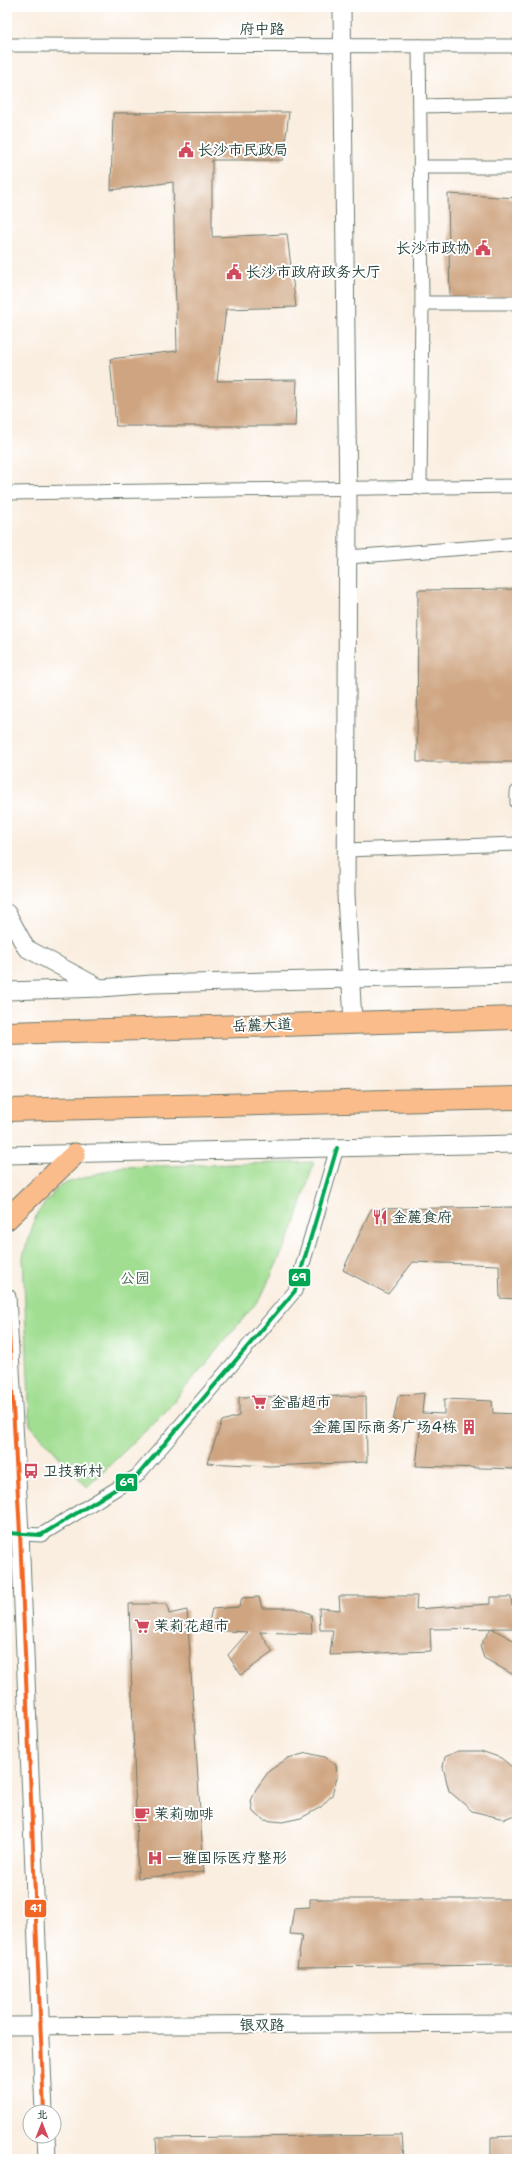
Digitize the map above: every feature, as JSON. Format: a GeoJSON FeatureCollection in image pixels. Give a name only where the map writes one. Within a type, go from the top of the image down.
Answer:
{"type":"FeatureCollection","features":[{"type":"Feature","properties":{"kind":"highway","name":"岳麓大道"},"geometry":{"type":"LineString","coordinates":[[7,1033],[517,1018]]}},
{"type":"Feature","properties":{"kind":"highway"},"geometry":{"type":"LineString","coordinates":[[7,1110],[517,1098]]}},
{"type":"Feature","properties":{"kind":"main road"},"geometry":{"type":"LineString","coordinates":[[7,1219],[75,1154]]}},
{"type":"Feature","properties":{"kind":"street"},"geometry":{"type":"LineString","coordinates":[[342,7],[348,488],[346,895],[353,1022]]}},
{"type":"Feature","properties":{"kind":"street","name":"府中路"},"geometry":{"type":"LineString","coordinates":[[7,45],[517,46]]}},
{"type":"Feature","properties":{"kind":"street"},"geometry":{"type":"LineString","coordinates":[[419,46],[422,303],[420,488]]}},
{"type":"Feature","properties":{"kind":"street"},"geometry":{"type":"LineString","coordinates":[[420,106],[517,104]]}},
{"type":"Feature","properties":{"kind":"street"},"geometry":{"type":"LineString","coordinates":[[420,167],[517,166]]}},
{"type":"Feature","properties":{"kind":"street"},"geometry":{"type":"LineString","coordinates":[[422,303],[517,303]]}},
{"type":"Feature","properties":{"kind":"street"},"geometry":{"type":"LineString","coordinates":[[7,493],[517,486]]}},
{"type":"Feature","properties":{"kind":"street"},"geometry":{"type":"LineString","coordinates":[[348,557],[517,544]]}},
{"type":"Feature","properties":{"kind":"street"},"geometry":{"type":"LineString","coordinates":[[517,792],[517,803]]}},
{"type":"Feature","properties":{"kind":"street"},"geometry":{"type":"LineString","coordinates":[[346,850],[517,844]]}},
{"type":"Feature","properties":{"kind":"street"},"geometry":{"type":"LineString","coordinates":[[7,913],[26,948],[101,988]]}},
{"type":"Feature","properties":{"kind":"street"},"geometry":{"type":"LineString","coordinates":[[7,991],[101,988],[152,984],[517,975]]}},
{"type":"Feature","properties":{"kind":"street"},"geometry":{"type":"LineString","coordinates":[[7,1155],[517,1144]]}},
{"type":"Feature","properties":{"kind":"street"},"geometry":{"type":"LineString","coordinates":[[14,1533],[41,1535],[137,1476],[296,1291],[337,1148]]}},
{"type":"Feature","properties":{"kind":"street"},"geometry":{"type":"LineString","coordinates":[[7,1297],[14,1533],[42,2026],[44,2104]]}},
{"type":"Feature","properties":{"kind":"street","name":"银双路"},"geometry":{"type":"LineString","coordinates":[[7,2026],[517,2023]]}},
{"type":"Feature","properties":{"kind":"street"},"geometry":{"type":"LineString","coordinates":[[46,2144],[47,2159]]}},
{"type":"Feature","properties":{"kind":"green space","name":"公园"},"geometry":{"type":"Polygon","coordinates":[[[314,1162],[294,1227],[261,1297],[165,1412],[87,1487],[30,1425],[23,1256],[37,1213],[60,1185],[119,1167],[314,1162]]]}},
{"type":"Feature","properties":{"kind":"building","name":"长沙市政府政务大厅"},"geometry":{"type":"Polygon","coordinates":[[[289,112],[283,160],[212,160],[212,237],[287,234],[296,307],[226,309],[217,381],[297,380],[295,426],[116,426],[110,359],[177,351],[173,182],[111,190],[113,113],[289,112]]]}},
{"type":"Feature","properties":{"kind":"building","name":"长沙市政协"},"geometry":{"type":"Polygon","coordinates":[[[448,194],[517,198],[517,297],[450,299],[448,194]]]}},
{"type":"Feature","properties":{"kind":"building"},"geometry":{"type":"Polygon","coordinates":[[[517,589],[517,762],[417,762],[418,590],[517,589]]]}},
{"type":"Feature","properties":{"kind":"building"},"geometry":{"type":"Polygon","coordinates":[[[517,1207],[517,1299],[500,1298],[499,1265],[413,1262],[388,1294],[343,1270],[371,1209],[517,1207]]]}},
{"type":"Feature","properties":{"kind":"building","name":"金麓国际商务广场4栋"},"geometry":{"type":"Polygon","coordinates":[[[424,1393],[422,1413],[444,1414],[444,1399],[492,1401],[493,1413],[517,1414],[517,1469],[416,1466],[421,1422],[393,1422],[398,1396],[424,1393]]]}},
{"type":"Feature","properties":{"kind":"building"},"geometry":{"type":"Polygon","coordinates":[[[366,1396],[367,1462],[269,1466],[207,1463],[222,1421],[239,1416],[239,1397],[366,1396]]]}},
{"type":"Feature","properties":{"kind":"building"},"geometry":{"type":"Polygon","coordinates":[[[339,1596],[417,1596],[416,1609],[490,1604],[490,1597],[511,1597],[512,1606],[517,1606],[517,1628],[430,1629],[431,1651],[330,1655],[333,1630],[320,1630],[319,1608],[340,1610],[339,1596]]]}},
{"type":"Feature","properties":{"kind":"building"},"geometry":{"type":"Polygon","coordinates":[[[259,1597],[262,1608],[295,1608],[311,1614],[312,1634],[260,1632],[273,1652],[241,1675],[228,1655],[248,1632],[207,1630],[212,1609],[239,1607],[242,1598],[259,1597]]]}},
{"type":"Feature","properties":{"kind":"building"},"geometry":{"type":"Polygon","coordinates":[[[129,1604],[167,1604],[169,1614],[187,1610],[204,1872],[138,1878],[129,1604]]]}},
{"type":"Feature","properties":{"kind":"building"},"geometry":{"type":"Polygon","coordinates":[[[491,1628],[517,1642],[517,1674],[512,1674],[484,1658],[480,1646],[491,1628]]]}},
{"type":"Feature","properties":{"kind":"building"},"geometry":{"type":"Polygon","coordinates":[[[458,1751],[481,1751],[501,1758],[517,1771],[517,1814],[504,1819],[472,1811],[449,1791],[443,1767],[445,1757],[458,1751]]]}},
{"type":"Feature","properties":{"kind":"building"},"geometry":{"type":"Polygon","coordinates":[[[307,1753],[325,1757],[336,1765],[337,1778],[332,1795],[321,1807],[301,1818],[282,1822],[264,1820],[253,1812],[251,1801],[256,1789],[269,1771],[288,1758],[307,1753]]]}},
{"type":"Feature","properties":{"kind":"building"},"geometry":{"type":"Polygon","coordinates":[[[310,1899],[517,1899],[517,1965],[297,1967],[302,1935],[290,1934],[294,1908],[310,1907],[310,1899]]]}},
{"type":"Feature","properties":{"kind":"building"},"geometry":{"type":"Polygon","coordinates":[[[402,2135],[404,2159],[157,2159],[156,2138],[402,2135]]]}},
{"type":"Feature","properties":{"kind":"building"},"geometry":{"type":"Polygon","coordinates":[[[517,2136],[517,2159],[491,2159],[491,2137],[517,2136]]]}},
{"type":"Feature","properties":{"kind":"transit line","name":"69"},"geometry":{"type":"LineString","coordinates":[[7,1533],[41,1535],[137,1476],[295,1291],[337,1148]]}},
{"type":"Feature","properties":{"kind":"transit line","name":"41"},"geometry":{"type":"LineString","coordinates":[[7,1297],[20,1533],[44,2104]]}},
{"type":"Feature","properties":{"kind":"place","name":"长沙市民政局"},"geometry":{"type":"Point","coordinates":[186,150]}},
{"type":"Feature","properties":{"kind":"place","name":"长沙市政协"},"geometry":{"type":"Point","coordinates":[483,248]}},
{"type":"Feature","properties":{"kind":"place","name":"长沙市政府政务大厅"},"geometry":{"type":"Point","coordinates":[234,272]}},
{"type":"Feature","properties":{"kind":"place","name":"金麓食府"},"geometry":{"type":"Point","coordinates":[380,1217]}},
{"type":"Feature","properties":{"kind":"place","name":"金晶超市"},"geometry":{"type":"Point","coordinates":[259,1402]}},
{"type":"Feature","properties":{"kind":"place","name":"金麓国际商务广场4栋"},"geometry":{"type":"Point","coordinates":[469,1427]}},
{"type":"Feature","properties":{"kind":"place","name":"卫技新村"},"geometry":{"type":"Point","coordinates":[31,1471]}},
{"type":"Feature","properties":{"kind":"place","name":"茉莉花超市"},"geometry":{"type":"Point","coordinates":[142,1626]}},
{"type":"Feature","properties":{"kind":"place","name":"茉莉咖啡"},"geometry":{"type":"Point","coordinates":[142,1814]}},
{"type":"Feature","properties":{"kind":"place","name":"一雅国际医疗整形"},"geometry":{"type":"Point","coordinates":[155,1858]}}]}
